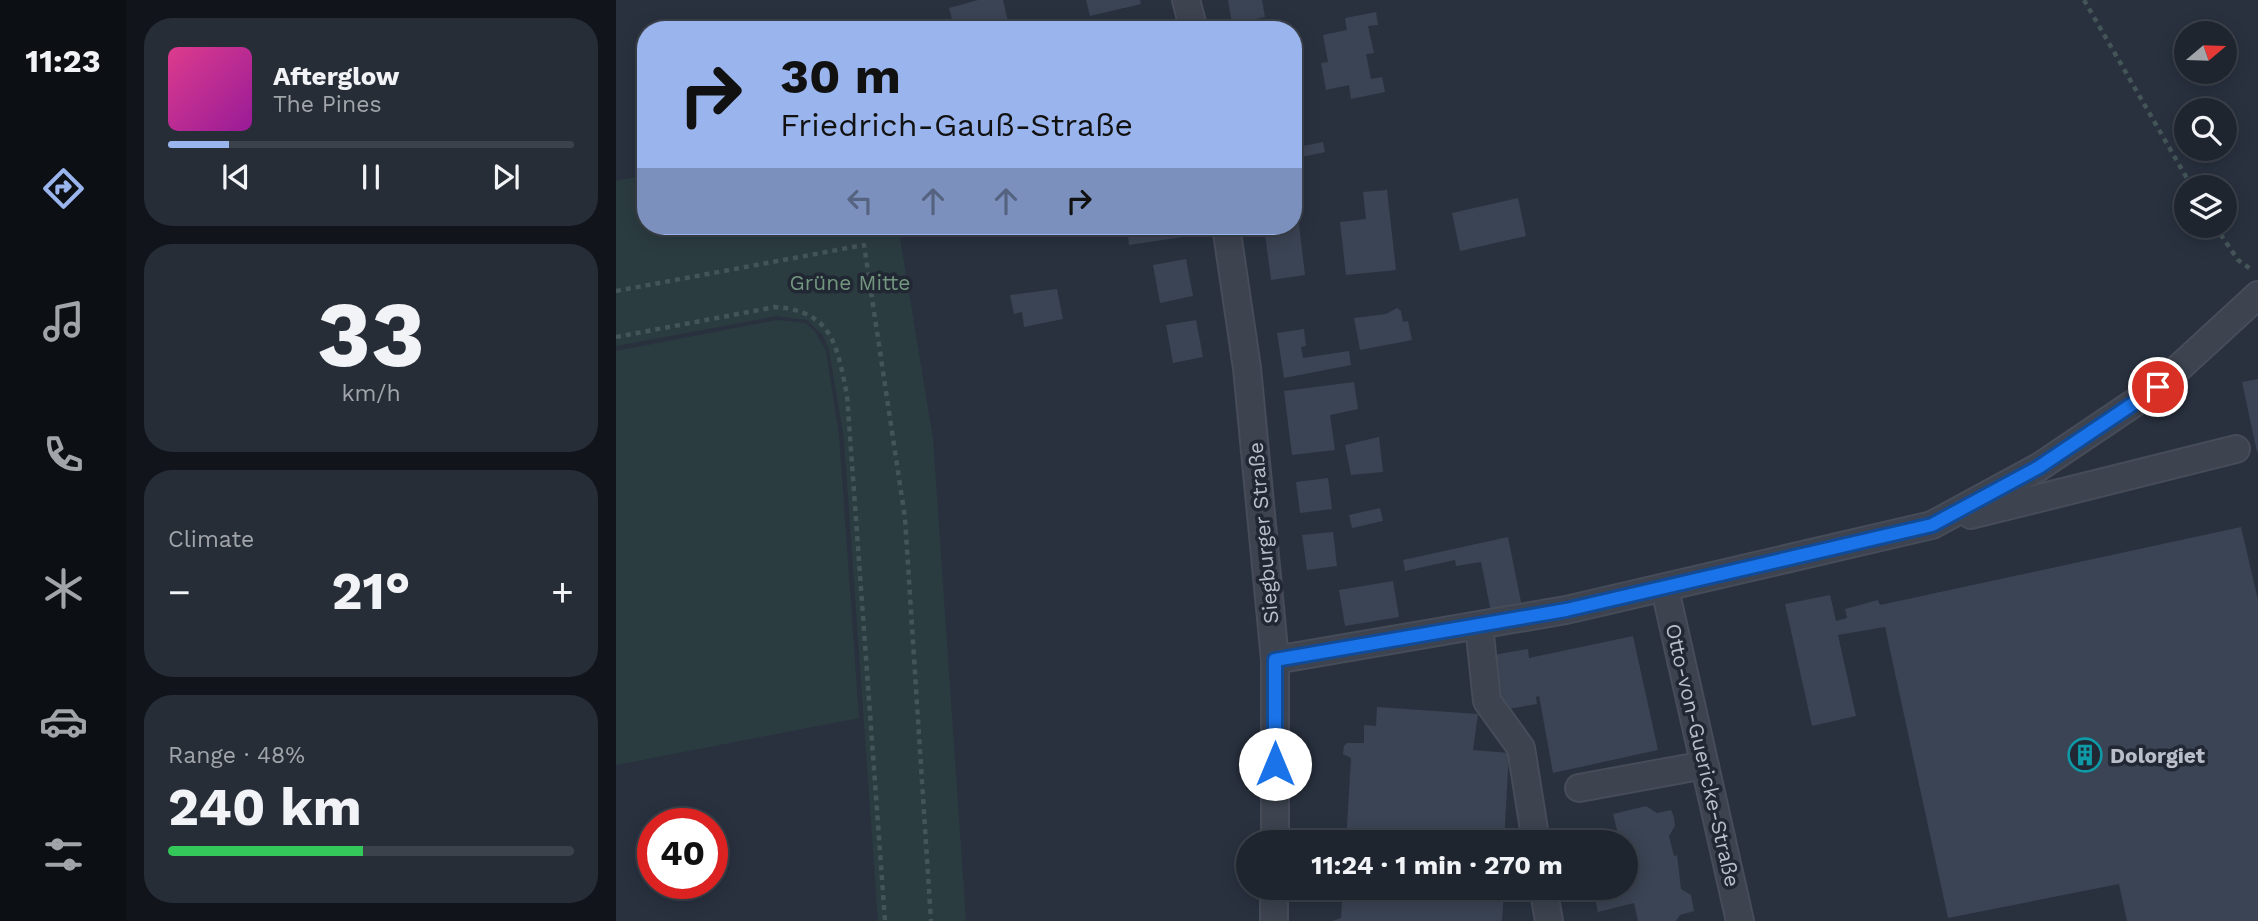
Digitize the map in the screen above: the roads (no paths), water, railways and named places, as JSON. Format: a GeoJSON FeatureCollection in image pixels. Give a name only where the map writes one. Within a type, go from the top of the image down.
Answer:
{"type":"FeatureCollection","features":[{"type":"Feature","properties":{"kind":"street"},"geometry":{"type":"LineString","coordinates":[[1186,0],[1192,21]]}},
{"type":"Feature","properties":{"kind":"street","name":"Siegburger Straße"},"geometry":{"type":"LineString","coordinates":[[1227,235],[1247,368],[1275,660],[1275,830]]}},
{"type":"Feature","properties":{"kind":"street"},"geometry":{"type":"LineString","coordinates":[[1932,525],[2039,467],[2158,387],[2258,295]]}},
{"type":"Feature","properties":{"kind":"street"},"geometry":{"type":"LineString","coordinates":[[1275,660],[1479,626],[1665,589],[2236,449]]}},
{"type":"Feature","properties":{"kind":"street","name":"Otto-von-Guericke-Straße"},"geometry":{"type":"LineString","coordinates":[[1665,589],[1740,921]]}},
{"type":"Feature","properties":{"kind":"street"},"geometry":{"type":"LineString","coordinates":[[1479,626],[1487,701],[1521,748],[1534,830]]}},
{"type":"Feature","properties":{"kind":"street"},"geometry":{"type":"LineString","coordinates":[[1579,788],[1705,765]]}},
{"type":"Feature","properties":{"kind":"street"},"geometry":{"type":"LineString","coordinates":[[1274,921],[1275,900]]}},
{"type":"Feature","properties":{"kind":"street"},"geometry":{"type":"LineString","coordinates":[[1545,900],[1549,921]]}},
{"type":"Feature","properties":{"kind":"place","name":"Dolorgiet"},"geometry":{"type":"Point","coordinates":[2085,755]}},
{"type":"Feature","properties":{"kind":"park label","name":"Grüne Mitte"},"geometry":{"type":"Point","coordinates":[850,282]}}]}
